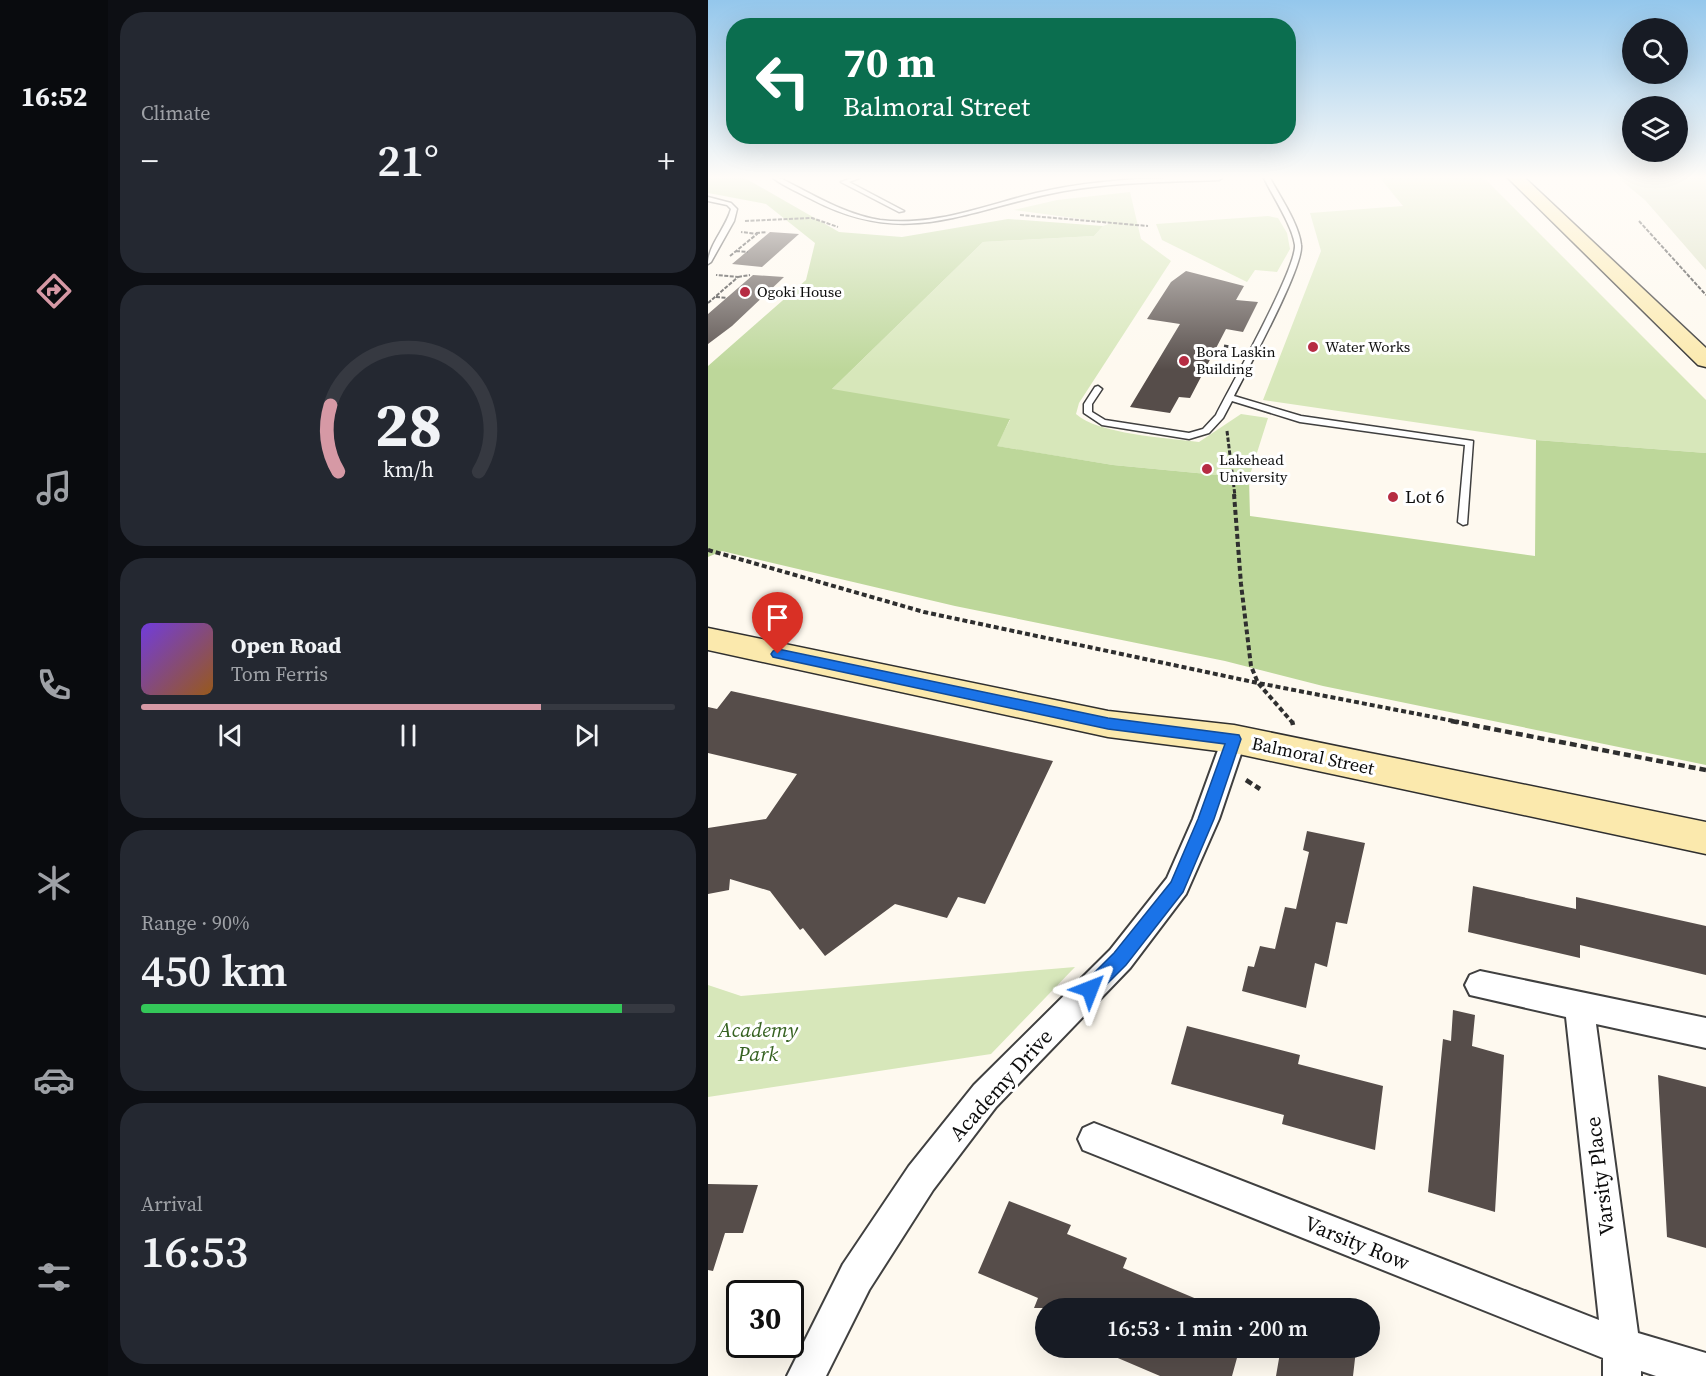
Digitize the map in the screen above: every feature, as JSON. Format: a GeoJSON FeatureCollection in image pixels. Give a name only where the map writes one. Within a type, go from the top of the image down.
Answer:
{"type":"FeatureCollection","features":[{"type":"Feature","properties":{"kind":"main road"},"geometry":{"type":"LineString","coordinates":[[1584,242],[1706,360]]}},
{"type":"Feature","properties":{"kind":"main road","name":"Balmoral Street"},"geometry":{"type":"LineString","coordinates":[[708,639],[1108,724],[1234,739],[1706,838]]}},
{"type":"Feature","properties":{"kind":"street","name":"Academy Drive"},"geometry":{"type":"LineString","coordinates":[[806,1376],[856,1277],[921,1178],[985,1096],[1120,959],[1177,886],[1206,819],[1234,739]]}},
{"type":"Feature","properties":{"kind":"street"},"geometry":{"type":"LineString","coordinates":[[1480,985],[1706,1033]]}},
{"type":"Feature","properties":{"kind":"street","name":"Varsity Place"},"geometry":{"type":"LineString","coordinates":[[1579,1006],[1621,1361]]}},
{"type":"Feature","properties":{"kind":"street","name":"Varsity Row"},"geometry":{"type":"LineString","coordinates":[[1094,1139],[1621,1361],[1706,1372]]}},
{"type":"Feature","properties":{"kind":"lane"},"geometry":{"type":"LineString","coordinates":[[708,262],[719,242]]}},
{"type":"Feature","properties":{"kind":"lane"},"geometry":{"type":"LineString","coordinates":[[1098,389],[1088,404],[1088,413],[1102,422],[1189,436],[1206,431],[1220,416],[1277,303],[1297,258],[1297,242]]}},
{"type":"Feature","properties":{"kind":"lane"},"geometry":{"type":"LineString","coordinates":[[1228,397],[1300,419],[1470,443],[1463,522]]}},
{"type":"Feature","properties":{"kind":"path"},"geometry":{"type":"LineString","coordinates":[[738,258],[729,257],[747,242]]}},
{"type":"Feature","properties":{"kind":"path"},"geometry":{"type":"LineString","coordinates":[[1658,242],[1706,295]]}},
{"type":"Feature","properties":{"kind":"path"},"geometry":{"type":"LineString","coordinates":[[736,251],[747,252]]}},
{"type":"Feature","properties":{"kind":"path"},"geometry":{"type":"LineString","coordinates":[[714,269],[711,274],[738,277],[750,274]]}},
{"type":"Feature","properties":{"kind":"path"},"geometry":{"type":"LineString","coordinates":[[708,303],[738,277]]}},
{"type":"Feature","properties":{"kind":"path"},"geometry":{"type":"LineString","coordinates":[[729,285],[737,286]]}},
{"type":"Feature","properties":{"kind":"path"},"geometry":{"type":"LineString","coordinates":[[715,297],[727,298]]}},
{"type":"Feature","properties":{"kind":"path"},"geometry":{"type":"LineString","coordinates":[[708,303],[715,305]]}},
{"type":"Feature","properties":{"kind":"path"},"geometry":{"type":"LineString","coordinates":[[1224,346],[1242,348]]}},
{"type":"Feature","properties":{"kind":"path"},"geometry":{"type":"LineString","coordinates":[[1223,423],[1232,461],[1241,584],[1251,666],[1258,683],[1291,718]]}},
{"type":"Feature","properties":{"kind":"path"},"geometry":{"type":"LineString","coordinates":[[708,550],[924,612],[1258,683],[1706,770]]}},
{"type":"Feature","properties":{"kind":"path"},"geometry":{"type":"LineString","coordinates":[[1245,780],[1260,789]]}},
{"type":"Feature","properties":{"kind":"green space"},"geometry":{"type":"Polygon","coordinates":[[[983,242],[1145,242],[1171,261],[1079,403],[1076,414],[1086,421],[1116,431],[1199,442],[1241,414],[1268,418],[1249,478],[1113,465],[996,446],[1010,420],[831,390],[983,242]]]}},
{"type":"Feature","properties":{"kind":"green space"},"geometry":{"type":"Polygon","coordinates":[[[983,242],[832,389],[1010,419],[997,446],[1113,465],[1249,478],[1250,516],[1535,556],[1536,440],[1706,453],[1706,765],[1323,686],[1225,661],[955,606],[722,551],[708,557],[708,366],[806,280],[815,243],[983,242]]]}},
{"type":"Feature","properties":{"kind":"green space"},"geometry":{"type":"Polygon","coordinates":[[[1166,242],[1289,242],[1290,249],[1277,272],[1255,270],[1247,282],[1166,242]]]}},
{"type":"Feature","properties":{"kind":"green space"},"geometry":{"type":"Polygon","coordinates":[[[1318,242],[1548,242],[1706,400],[1706,453],[1536,440],[1263,400],[1321,251],[1318,242]]]}},
{"type":"Feature","properties":{"kind":"green space"},"geometry":{"type":"Polygon","coordinates":[[[1682,242],[1706,242],[1706,270],[1682,242]]]}},
{"type":"Feature","properties":{"kind":"green space","name":"Academy Park"},"geometry":{"type":"Polygon","coordinates":[[[1075,967],[991,1054],[708,1097],[708,985],[741,996],[1075,967]]]}},
{"type":"Feature","properties":{"kind":"building"},"geometry":{"type":"Polygon","coordinates":[[[758,242],[790,242],[762,267],[732,264],[758,242]]]}},
{"type":"Feature","properties":{"kind":"building","name":"Bora Laskin Building"},"geometry":{"type":"Polygon","coordinates":[[[1186,271],[1244,286],[1236,300],[1258,302],[1243,332],[1226,329],[1190,398],[1179,397],[1170,413],[1130,407],[1180,324],[1147,319],[1171,282],[1186,271]]]}},
{"type":"Feature","properties":{"kind":"building","name":"Ogoki House"},"geometry":{"type":"Polygon","coordinates":[[[753,275],[784,277],[732,326],[708,344],[708,314],[753,275]]]}},
{"type":"Feature","properties":{"kind":"building"},"geometry":{"type":"Polygon","coordinates":[[[731,691],[1053,761],[985,904],[958,897],[947,918],[895,904],[825,956],[803,928],[800,930],[770,891],[730,879],[729,890],[708,894],[708,828],[766,819],[797,774],[708,753],[708,707],[717,709],[731,691]]]}},
{"type":"Feature","properties":{"kind":"building"},"geometry":{"type":"Polygon","coordinates":[[[1307,831],[1365,843],[1347,924],[1336,922],[1327,967],[1315,963],[1306,1008],[1242,991],[1248,966],[1254,967],[1260,946],[1275,949],[1285,907],[1296,909],[1309,852],[1303,850],[1307,831]]]}},
{"type":"Feature","properties":{"kind":"building"},"geometry":{"type":"Polygon","coordinates":[[[1473,886],[1576,909],[1576,897],[1706,926],[1706,975],[1580,945],[1580,958],[1468,932],[1473,886]]]}},
{"type":"Feature","properties":{"kind":"building"},"geometry":{"type":"Polygon","coordinates":[[[1453,1010],[1475,1015],[1472,1046],[1504,1055],[1495,1212],[1428,1192],[1443,1039],[1451,1041],[1453,1010]]]}},
{"type":"Feature","properties":{"kind":"building"},"geometry":{"type":"Polygon","coordinates":[[[1187,1026],[1300,1055],[1298,1064],[1383,1086],[1375,1150],[1282,1124],[1284,1115],[1171,1084],[1187,1026]]]}},
{"type":"Feature","properties":{"kind":"building"},"geometry":{"type":"Polygon","coordinates":[[[1658,1075],[1706,1087],[1706,1248],[1667,1237],[1658,1075]]]}},
{"type":"Feature","properties":{"kind":"building"},"geometry":{"type":"Polygon","coordinates":[[[708,1184],[758,1185],[743,1233],[725,1233],[713,1271],[708,1270],[708,1184]]]}},
{"type":"Feature","properties":{"kind":"building"},"geometry":{"type":"Polygon","coordinates":[[[1009,1201],[1071,1225],[1067,1234],[1127,1258],[1123,1268],[1194,1298],[1038,1298],[978,1273],[1009,1201]]]}},
{"type":"Feature","properties":{"kind":"building"},"geometry":{"type":"Polygon","coordinates":[[[1118,1358],[1237,1358],[1232,1376],[1160,1376],[1118,1358]]]}},
{"type":"Feature","properties":{"kind":"building"},"geometry":{"type":"Polygon","coordinates":[[[1279,1358],[1355,1358],[1353,1376],[1276,1376],[1279,1358]]]}},
{"type":"Feature","properties":{"kind":"place","name":"Ogoki House"},"geometry":{"type":"Point","coordinates":[745,292]}},
{"type":"Feature","properties":{"kind":"place","name":"Water Works"},"geometry":{"type":"Point","coordinates":[1313,347]}},
{"type":"Feature","properties":{"kind":"place","name":"Bora Laskin Building"},"geometry":{"type":"Point","coordinates":[1184,361]}},
{"type":"Feature","properties":{"kind":"place","name":"Lakehead University"},"geometry":{"type":"Point","coordinates":[1207,469]}},
{"type":"Feature","properties":{"kind":"place","name":"Lot 6"},"geometry":{"type":"Point","coordinates":[1393,497]}},
{"type":"Feature","properties":{"kind":"route"},"geometry":{"type":"LineString","coordinates":[[778,654],[1108,724],[1234,739],[1206,819],[1177,886],[1120,959],[1090,989]]}}]}
